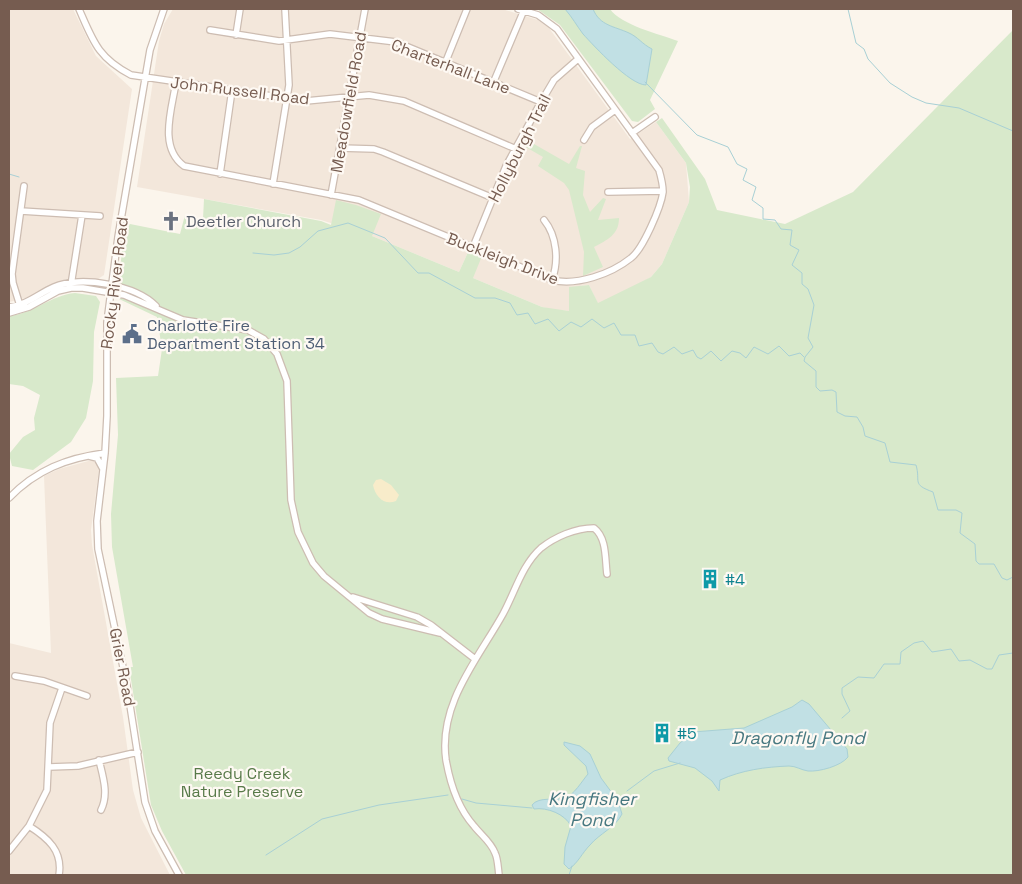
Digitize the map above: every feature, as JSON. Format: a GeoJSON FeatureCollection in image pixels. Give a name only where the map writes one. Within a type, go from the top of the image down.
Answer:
{"type":"FeatureCollection","features":[{"type":"Feature","properties":{"kind":"street","name":"John Russell Road"},"geometry":{"type":"LineString","coordinates":[[79,9],[96,45],[108,60],[131,75],[306,101],[369,95],[404,101],[516,149]]}},
{"type":"Feature","properties":{"kind":"street","name":"Rocky River Road"},"geometry":{"type":"LineString","coordinates":[[105,453],[105,344],[111,289],[145,78],[153,41],[164,9]]}},
{"type":"Feature","properties":{"kind":"street"},"geometry":{"type":"LineString","coordinates":[[236,34],[240,9]]}},
{"type":"Feature","properties":{"kind":"street"},"geometry":{"type":"LineString","coordinates":[[273,184],[289,75],[285,41],[285,9]]}},
{"type":"Feature","properties":{"kind":"street","name":"Meadowfield Road"},"geometry":{"type":"LineString","coordinates":[[331,195],[365,9]]}},
{"type":"Feature","properties":{"kind":"street"},"geometry":{"type":"LineString","coordinates":[[446,61],[467,9]]}},
{"type":"Feature","properties":{"kind":"street"},"geometry":{"type":"LineString","coordinates":[[494,81],[521,10],[547,20],[557,30],[658,170],[663,191],[608,192]]}},
{"type":"Feature","properties":{"kind":"street","name":"Charterhall Lane"},"geometry":{"type":"LineString","coordinates":[[210,30],[285,41],[330,34],[406,44],[541,102]]}},
{"type":"Feature","properties":{"kind":"street","name":"Hollyburgh Trail"},"geometry":{"type":"LineString","coordinates":[[473,247],[493,198],[541,102],[560,72],[578,59]]}},
{"type":"Feature","properties":{"kind":"street","name":"Buckleigh Drive"},"geometry":{"type":"LineString","coordinates":[[176,82],[168,139],[172,154],[179,163],[190,169],[359,200],[562,283],[583,281],[632,257],[642,245],[663,191]]}},
{"type":"Feature","properties":{"kind":"street"},"geometry":{"type":"LineString","coordinates":[[220,174],[232,90]]}},
{"type":"Feature","properties":{"kind":"street"},"geometry":{"type":"LineString","coordinates":[[584,140],[592,127],[615,110]]}},
{"type":"Feature","properties":{"kind":"street"},"geometry":{"type":"LineString","coordinates":[[632,133],[655,117]]}},
{"type":"Feature","properties":{"kind":"street"},"geometry":{"type":"LineString","coordinates":[[340,148],[374,149],[493,198]]}},
{"type":"Feature","properties":{"kind":"street"},"geometry":{"type":"LineString","coordinates":[[21,308],[12,283],[12,274],[24,186]]}},
{"type":"Feature","properties":{"kind":"street"},"geometry":{"type":"LineString","coordinates":[[21,211],[100,216]]}},
{"type":"Feature","properties":{"kind":"street"},"geometry":{"type":"LineString","coordinates":[[71,285],[82,215]]}},
{"type":"Feature","properties":{"kind":"street"},"geometry":{"type":"LineString","coordinates":[[544,220],[550,226],[557,256],[552,280]]}},
{"type":"Feature","properties":{"kind":"street"},"geometry":{"type":"LineString","coordinates":[[9,313],[71,285],[111,289],[141,296],[157,308],[183,320],[248,330],[266,341],[277,354],[287,381],[291,500],[298,532],[313,563],[341,590],[370,613],[382,619],[440,632]]}},
{"type":"Feature","properties":{"kind":"street"},"geometry":{"type":"LineString","coordinates":[[9,307],[21,308]]}},
{"type":"Feature","properties":{"kind":"street"},"geometry":{"type":"LineString","coordinates":[[9,498],[40,472],[87,455],[105,453]]}},
{"type":"Feature","properties":{"kind":"street","name":"Grier Road"},"geometry":{"type":"LineString","coordinates":[[105,453],[97,521],[98,544],[138,752],[143,796],[149,816],[179,875]]}},
{"type":"Feature","properties":{"kind":"street"},"geometry":{"type":"LineString","coordinates":[[87,455],[97,458],[103,470]]}},
{"type":"Feature","properties":{"kind":"street"},"geometry":{"type":"LineString","coordinates":[[499,875],[495,853],[472,824],[459,803],[446,757],[447,728],[453,703],[464,677],[504,612],[530,560],[542,548],[572,531],[594,528],[599,532],[603,542],[607,574]]}},
{"type":"Feature","properties":{"kind":"street"},"geometry":{"type":"LineString","coordinates":[[341,590],[356,599],[417,617],[440,632],[475,660]]}},
{"type":"Feature","properties":{"kind":"street"},"geometry":{"type":"LineString","coordinates":[[16,676],[26,677],[87,696]]}},
{"type":"Feature","properties":{"kind":"street"},"geometry":{"type":"LineString","coordinates":[[9,851],[29,826],[47,790],[50,723],[62,688]]}},
{"type":"Feature","properties":{"kind":"street"},"geometry":{"type":"LineString","coordinates":[[49,767],[78,766],[138,752]]}},
{"type":"Feature","properties":{"kind":"street"},"geometry":{"type":"LineString","coordinates":[[99,760],[106,792],[106,800],[101,810]]}},
{"type":"Feature","properties":{"kind":"street"},"geometry":{"type":"LineString","coordinates":[[29,826],[45,836],[53,845],[60,864],[59,875]]}},
{"type":"Feature","properties":{"kind":"shaded area"},"geometry":{"type":"Polygon","coordinates":[[[9,9],[73,9],[96,56],[132,89],[104,275],[98,279],[66,279],[26,298],[9,302],[9,9]]]}},
{"type":"Feature","properties":{"kind":"shaded area"},"geometry":{"type":"Polygon","coordinates":[[[173,9],[502,9],[538,20],[549,28],[630,139],[656,122],[686,163],[689,202],[662,264],[651,277],[598,304],[589,285],[580,286],[569,311],[555,310],[542,307],[473,278],[469,250],[459,272],[372,236],[321,220],[137,187],[159,41],[164,24],[173,9]]]}},
{"type":"Feature","properties":{"kind":"shaded area"},"geometry":{"type":"Polygon","coordinates":[[[92,460],[97,463],[99,469],[91,530],[92,545],[123,717],[133,790],[141,818],[170,875],[9,875],[9,643],[51,653],[44,476],[59,469],[92,460]]]}},
{"type":"Feature","properties":{"kind":"green space"},"geometry":{"type":"Polygon","coordinates":[[[537,9],[610,9],[615,15],[631,24],[678,41],[650,100],[655,109],[638,122],[632,121],[560,25],[537,9]]]}},
{"type":"Feature","properties":{"kind":"green space","name":"Reedy Creek Nature Preserve"},"geometry":{"type":"Polygon","coordinates":[[[1013,30],[1013,875],[186,875],[162,831],[151,805],[129,667],[133,667],[112,547],[111,514],[118,435],[116,378],[158,376],[162,349],[157,317],[117,298],[125,223],[180,234],[185,215],[203,219],[204,199],[321,221],[331,225],[336,200],[381,214],[372,236],[459,272],[469,250],[482,256],[473,278],[542,307],[569,311],[569,287],[589,285],[598,303],[651,277],[662,264],[689,202],[690,187],[686,163],[656,122],[662,118],[705,179],[717,210],[785,224],[853,192],[1013,30]]]}},
{"type":"Feature","properties":{"kind":"green space"},"geometry":{"type":"Polygon","coordinates":[[[527,140],[569,164],[580,146],[582,146],[576,168],[585,171],[583,195],[590,212],[603,198],[606,199],[598,220],[619,218],[615,233],[594,247],[603,267],[583,276],[584,252],[569,190],[564,183],[538,166],[543,157],[524,146],[527,140]]]}},
{"type":"Feature","properties":{"kind":"green space"},"geometry":{"type":"Polygon","coordinates":[[[75,293],[96,296],[100,302],[94,332],[93,381],[86,418],[71,442],[33,470],[12,466],[9,454],[23,437],[35,430],[34,418],[40,395],[23,386],[9,384],[9,316],[26,312],[66,294],[75,293]]]}},
{"type":"Feature","properties":{"kind":"sand"},"geometry":{"type":"Polygon","coordinates":[[[381,479],[391,485],[399,495],[396,501],[384,501],[378,496],[373,485],[376,480],[381,479]]]}},
{"type":"Feature","properties":{"kind":"water"},"geometry":{"type":"Polygon","coordinates":[[[565,9],[593,9],[599,19],[632,35],[652,49],[646,85],[631,79],[613,64],[583,34],[565,9]]]}},
{"type":"Feature","properties":{"kind":"water","name":"Dragonfly Pond"},"geometry":{"type":"Polygon","coordinates":[[[802,700],[809,704],[847,749],[848,757],[845,760],[829,768],[813,771],[789,766],[745,771],[720,780],[719,791],[712,781],[695,768],[669,761],[668,758],[680,743],[693,732],[744,728],[792,707],[802,700]]]}},
{"type":"Feature","properties":{"kind":"water","name":"Kingfisher Pond"},"geometry":{"type":"Polygon","coordinates":[[[564,742],[580,746],[590,754],[601,778],[618,801],[622,814],[616,823],[594,841],[569,869],[564,864],[565,847],[571,826],[565,818],[555,812],[534,809],[532,805],[535,802],[548,799],[565,798],[575,791],[588,774],[586,766],[564,745],[564,742]]]}},
{"type":"Feature","properties":{"kind":"waterway"},"geometry":{"type":"LineString","coordinates":[[848,9],[856,43],[864,49],[868,59],[890,83],[912,97],[926,103],[959,108],[1013,131]]}},
{"type":"Feature","properties":{"kind":"waterway"},"geometry":{"type":"LineString","coordinates":[[645,82],[697,135],[728,147],[737,164],[747,169],[743,180],[756,187],[752,200],[763,208],[763,219],[775,220],[781,229],[792,230],[790,245],[799,250],[792,265],[802,273],[802,284],[808,289],[814,305],[808,338],[813,347],[804,361],[816,371],[816,387],[820,391],[832,390],[836,392],[837,412],[845,416],[857,417],[863,427],[865,436],[885,443],[890,462],[916,465],[918,482],[922,487],[933,492],[938,510],[956,510],[962,513],[960,533],[975,544],[976,561],[979,564],[994,564],[1002,578],[1007,580],[1013,577]]}},
{"type":"Feature","properties":{"kind":"waterway"},"geometry":{"type":"LineString","coordinates":[[9,174],[19,177]]}},
{"type":"Feature","properties":{"kind":"waterway"},"geometry":{"type":"LineString","coordinates":[[253,253],[274,255],[289,253],[300,247],[318,231],[348,223],[385,238],[418,273],[429,273],[475,298],[495,298],[510,303],[517,315],[528,313],[535,324],[548,319],[559,331],[571,322],[581,327],[592,319],[604,328],[614,323],[621,335],[635,335],[639,346],[652,343],[658,352],[663,354],[674,347],[682,354],[693,350],[697,357],[701,359],[711,351],[721,361],[732,351],[740,353],[746,358],[754,347],[768,354],[779,346],[789,356],[800,353],[804,357]]}},
{"type":"Feature","properties":{"kind":"waterway"},"geometry":{"type":"LineString","coordinates":[[842,718],[850,711],[842,694],[842,688],[858,677],[874,678],[884,664],[900,664],[901,652],[914,643],[923,641],[932,652],[951,649],[959,661],[970,660],[987,669],[992,669],[999,655],[1013,653]]}},
{"type":"Feature","properties":{"kind":"waterway"},"geometry":{"type":"LineString","coordinates":[[627,791],[654,771],[680,763]]}},
{"type":"Feature","properties":{"kind":"waterway"},"geometry":{"type":"LineString","coordinates":[[266,855],[322,819],[379,805],[448,795]]}},
{"type":"Feature","properties":{"kind":"waterway"},"geometry":{"type":"LineString","coordinates":[[462,799],[476,803],[532,808]]}},
{"type":"Feature","properties":{"kind":"waterway"},"geometry":{"type":"LineString","coordinates":[[569,875],[572,866]]}},
{"type":"Feature","properties":{"kind":"place","name":"Deetler Church"},"geometry":{"type":"Point","coordinates":[171,221]}},
{"type":"Feature","properties":{"kind":"place","name":"Charlotte Fire Department Station 34"},"geometry":{"type":"Point","coordinates":[132,334]}},
{"type":"Feature","properties":{"kind":"place","name":"#4"},"geometry":{"type":"Point","coordinates":[710,579]}},
{"type":"Feature","properties":{"kind":"place","name":"#5"},"geometry":{"type":"Point","coordinates":[662,733]}}]}
